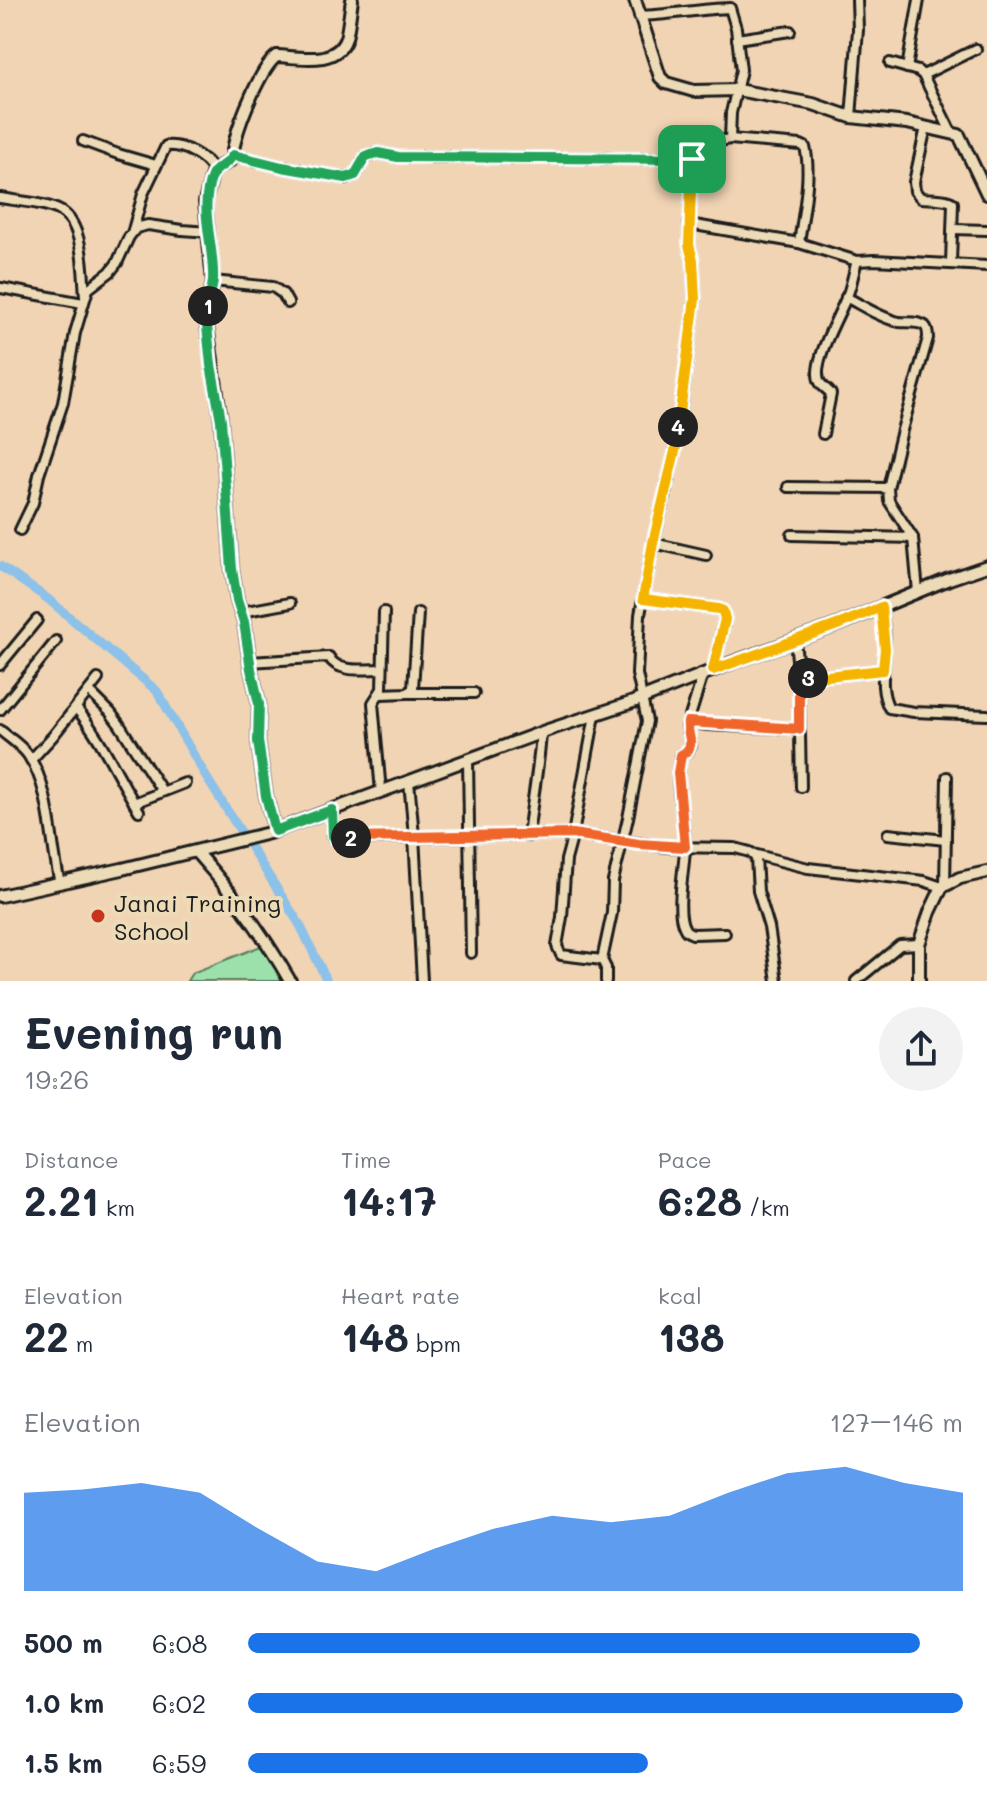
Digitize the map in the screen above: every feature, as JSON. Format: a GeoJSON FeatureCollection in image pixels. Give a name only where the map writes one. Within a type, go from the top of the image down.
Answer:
{"type":"FeatureCollection","features":[{"type":"Feature","properties":{"kind":"street"},"geometry":{"type":"LineString","coordinates":[[270,833],[258,741],[259,704],[232,569],[221,420],[207,326],[213,281],[205,202],[214,171],[233,155],[250,97],[274,57],[313,58],[339,51],[345,40],[352,0]]}},
{"type":"Feature","properties":{"kind":"street"},"geometry":{"type":"LineString","coordinates":[[635,0],[660,77],[666,83],[694,91],[737,90],[813,104],[851,117],[951,132],[963,140],[985,187]]}},
{"type":"Feature","properties":{"kind":"street"},"geometry":{"type":"LineString","coordinates":[[851,117],[858,30],[857,0]]}},
{"type":"Feature","properties":{"kind":"street"},"geometry":{"type":"LineString","coordinates":[[907,68],[919,0]]}},
{"type":"Feature","properties":{"kind":"street"},"geometry":{"type":"LineString","coordinates":[[639,16],[730,8],[741,70],[731,113],[730,139]]}},
{"type":"Feature","properties":{"kind":"street"},"geometry":{"type":"LineString","coordinates":[[737,39],[790,31]]}},
{"type":"Feature","properties":{"kind":"street"},"geometry":{"type":"LineString","coordinates":[[923,75],[976,49]]}},
{"type":"Feature","properties":{"kind":"street"},"geometry":{"type":"LineString","coordinates":[[890,63],[923,75],[951,132]]}},
{"type":"Feature","properties":{"kind":"street"},"geometry":{"type":"LineString","coordinates":[[926,127],[914,182],[915,191],[921,198],[952,201],[951,263]]}},
{"type":"Feature","properties":{"kind":"street"},"geometry":{"type":"LineString","coordinates":[[606,981],[606,968],[602,960],[612,913],[613,881],[647,721],[637,674],[640,615],[676,447],[695,299],[689,245],[692,159],[701,148],[730,139],[805,147],[806,192],[799,243]]}},
{"type":"Feature","properties":{"kind":"street"},"geometry":{"type":"LineString","coordinates":[[83,141],[156,165]]}},
{"type":"Feature","properties":{"kind":"street"},"geometry":{"type":"LineString","coordinates":[[20,530],[33,503],[63,403],[75,333],[88,289],[117,263],[133,231],[143,194],[164,148],[172,145],[206,160],[214,171]]}},
{"type":"Feature","properties":{"kind":"street"},"geometry":{"type":"LineString","coordinates":[[233,155],[346,178],[355,175],[366,156],[378,153],[398,157],[692,159]]}},
{"type":"Feature","properties":{"kind":"street"},"geometry":{"type":"LineString","coordinates":[[0,198],[52,208],[70,220],[81,254],[84,300]]}},
{"type":"Feature","properties":{"kind":"street"},"geometry":{"type":"LineString","coordinates":[[689,224],[799,243],[857,261],[987,266]]}},
{"type":"Feature","properties":{"kind":"street"},"geometry":{"type":"LineString","coordinates":[[133,231],[148,225],[209,232]]}},
{"type":"Feature","properties":{"kind":"street"},"geometry":{"type":"LineString","coordinates":[[953,229],[987,230]]}},
{"type":"Feature","properties":{"kind":"street"},"geometry":{"type":"LineString","coordinates":[[823,434],[831,394],[819,383],[820,363],[857,261]]}},
{"type":"Feature","properties":{"kind":"street"},"geometry":{"type":"LineString","coordinates":[[213,281],[273,287],[283,294],[288,303]]}},
{"type":"Feature","properties":{"kind":"street"},"geometry":{"type":"LineString","coordinates":[[1,288],[84,300]]}},
{"type":"Feature","properties":{"kind":"street"},"geometry":{"type":"LineString","coordinates":[[846,297],[884,317],[925,326],[927,330],[928,338],[888,488],[889,501],[913,538],[918,592]]}},
{"type":"Feature","properties":{"kind":"street"},"geometry":{"type":"LineString","coordinates":[[788,487],[888,488]]}},
{"type":"Feature","properties":{"kind":"street"},"geometry":{"type":"LineString","coordinates":[[792,535],[913,538]]}},
{"type":"Feature","properties":{"kind":"street"},"geometry":{"type":"LineString","coordinates":[[653,543],[706,555]]}},
{"type":"Feature","properties":{"kind":"street"},"geometry":{"type":"LineString","coordinates":[[0,896],[270,833],[642,698],[987,566]]}},
{"type":"Feature","properties":{"kind":"street"},"geometry":{"type":"LineString","coordinates":[[643,599],[719,609],[723,611],[725,619],[688,722],[691,746],[681,755],[678,773],[685,847],[681,890],[683,926],[693,934],[725,933]]}},
{"type":"Feature","properties":{"kind":"street"},"geometry":{"type":"LineString","coordinates":[[241,612],[290,603]]}},
{"type":"Feature","properties":{"kind":"street"},"geometry":{"type":"LineString","coordinates":[[881,607],[885,649],[884,697],[889,708],[987,715]]}},
{"type":"Feature","properties":{"kind":"street"},"geometry":{"type":"LineString","coordinates":[[381,792],[373,703],[382,689],[384,612]]}},
{"type":"Feature","properties":{"kind":"street"},"geometry":{"type":"LineString","coordinates":[[410,693],[415,678],[418,613]]}},
{"type":"Feature","properties":{"kind":"street"},"geometry":{"type":"LineString","coordinates":[[0,665],[37,620]]}},
{"type":"Feature","properties":{"kind":"street"},"geometry":{"type":"LineString","coordinates":[[795,640],[799,679],[801,787]]}},
{"type":"Feature","properties":{"kind":"street"},"geometry":{"type":"LineString","coordinates":[[0,710],[56,641]]}},
{"type":"Feature","properties":{"kind":"street"},"geometry":{"type":"LineString","coordinates":[[250,662],[330,657],[332,663],[339,667],[382,669]]}},
{"type":"Feature","properties":{"kind":"street"},"geometry":{"type":"LineString","coordinates":[[799,679],[883,670]]}},
{"type":"Feature","properties":{"kind":"street"},"geometry":{"type":"LineString","coordinates":[[31,760],[98,679]]}},
{"type":"Feature","properties":{"kind":"street"},"geometry":{"type":"LineString","coordinates":[[89,691],[119,724],[162,791]]}},
{"type":"Feature","properties":{"kind":"street"},"geometry":{"type":"LineString","coordinates":[[380,694],[474,693]]}},
{"type":"Feature","properties":{"kind":"street"},"geometry":{"type":"LineString","coordinates":[[76,708],[91,726],[139,811]]}},
{"type":"Feature","properties":{"kind":"street"},"geometry":{"type":"LineString","coordinates":[[595,715],[566,860],[557,946],[561,955],[602,960]]}},
{"type":"Feature","properties":{"kind":"street"},"geometry":{"type":"LineString","coordinates":[[688,722],[799,729]]}},
{"type":"Feature","properties":{"kind":"street"},"geometry":{"type":"LineString","coordinates":[[0,730],[26,752],[35,766],[53,830],[55,864],[60,883]]}},
{"type":"Feature","properties":{"kind":"street"},"geometry":{"type":"LineString","coordinates":[[528,836],[541,733]]}},
{"type":"Feature","properties":{"kind":"street"},"geometry":{"type":"LineString","coordinates":[[468,760],[471,953]]}},
{"type":"Feature","properties":{"kind":"street"},"geometry":{"type":"LineString","coordinates":[[919,981],[919,944],[930,912],[944,886],[947,777]]}},
{"type":"Feature","properties":{"kind":"street"},"geometry":{"type":"LineString","coordinates":[[409,781],[422,981]]}},
{"type":"Feature","properties":{"kind":"street"},"geometry":{"type":"LineString","coordinates":[[134,803],[185,783]]}},
{"type":"Feature","properties":{"kind":"street"},"geometry":{"type":"LineString","coordinates":[[332,810],[333,836],[336,839],[573,834],[666,847],[735,848],[808,868],[944,886],[960,878],[987,872]]}},
{"type":"Feature","properties":{"kind":"street"},"geometry":{"type":"LineString","coordinates":[[888,834],[946,840]]}},
{"type":"Feature","properties":{"kind":"street"},"geometry":{"type":"LineString","coordinates":[[196,852],[244,907],[290,981]]}},
{"type":"Feature","properties":{"kind":"street"},"geometry":{"type":"LineString","coordinates":[[752,854],[756,858],[758,891],[769,927],[777,981]]}},
{"type":"Feature","properties":{"kind":"street"},"geometry":{"type":"LineString","coordinates":[[856,981],[900,945],[919,944]]}},
{"type":"Feature","properties":{"kind":"green space"},"geometry":{"type":"Polygon","coordinates":[[[261,946],[283,981],[187,981],[192,973],[261,946]]]}},
{"type":"Feature","properties":{"kind":"waterway"},"geometry":{"type":"LineString","coordinates":[[0,566],[48,599],[157,691],[208,780],[300,925],[327,981]]}},
{"type":"Feature","properties":{"kind":"place","name":"Janai Training School"},"geometry":{"type":"Point","coordinates":[98,916]}},
{"type":"Feature","properties":{"kind":"route"},"geometry":{"type":"LineString","coordinates":[[378,153],[398,157],[692,159],[689,245],[695,299],[676,447],[643,599],[723,611],[725,619],[713,670],[881,607],[885,649],[883,670],[799,679],[799,729],[688,722],[691,746],[679,759],[678,773],[685,847],[573,834],[336,839],[333,836],[332,810],[275,831],[261,765],[259,704],[232,569],[221,420],[207,326],[213,281],[205,202],[212,174],[233,155],[346,178],[355,175],[366,156],[378,153]]}}]}
